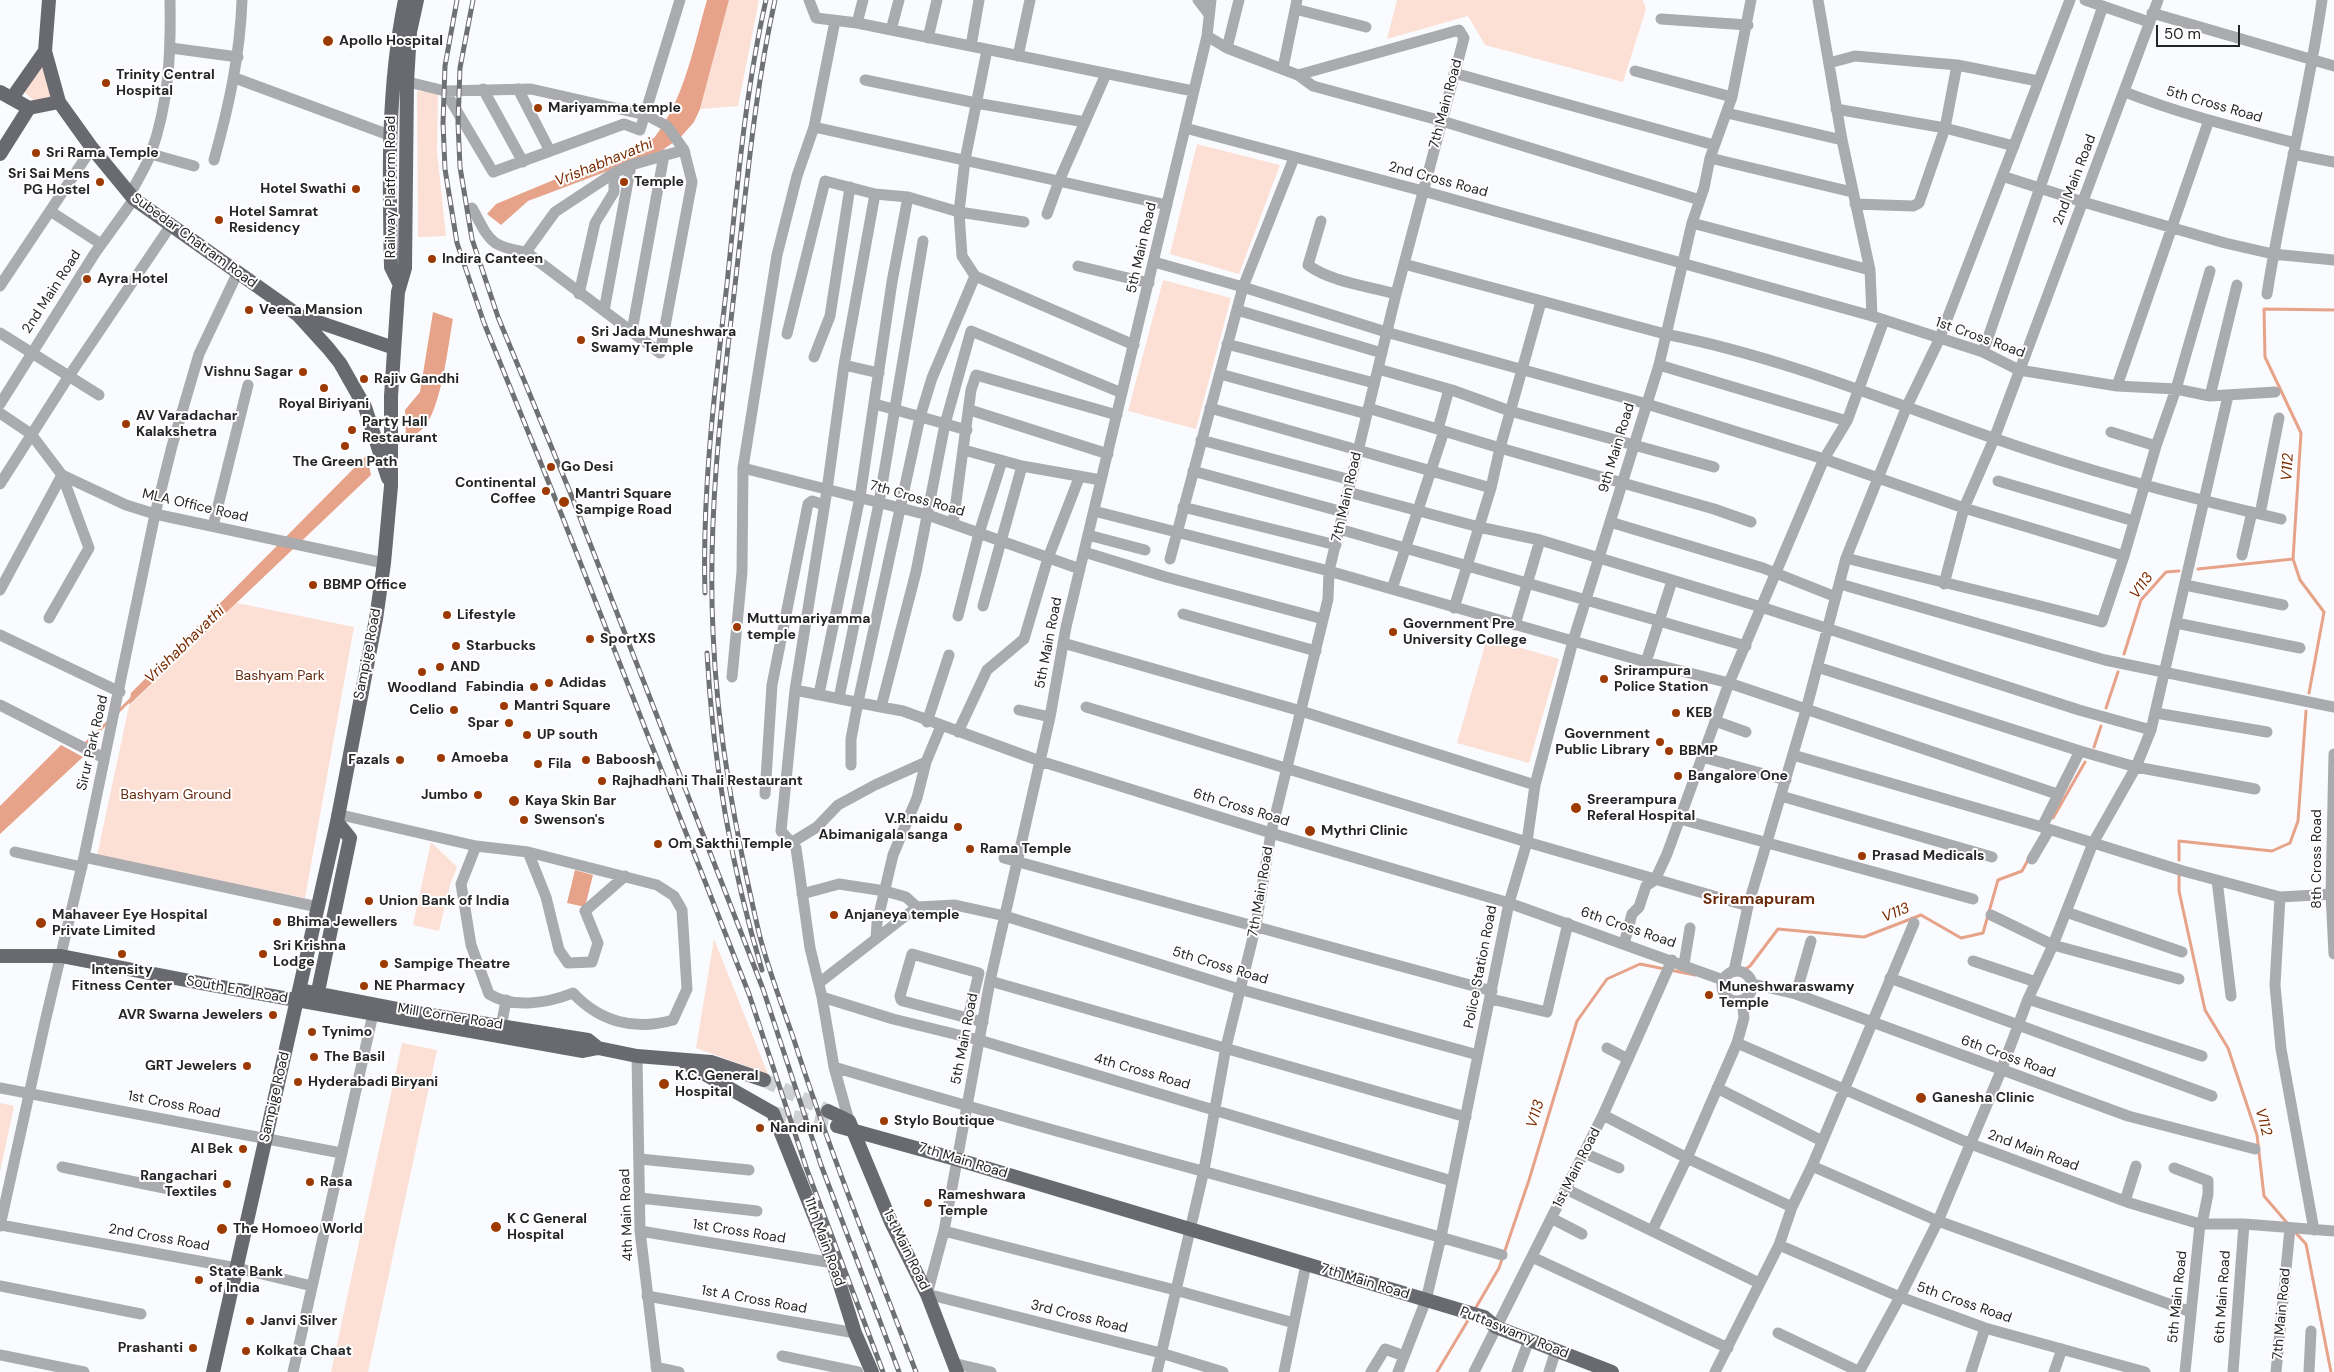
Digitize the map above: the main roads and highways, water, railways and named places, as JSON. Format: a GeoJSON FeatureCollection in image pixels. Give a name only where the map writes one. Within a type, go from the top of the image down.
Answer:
{"type":"FeatureCollection","features":[{"type":"Feature","properties":{"kind":"main road","name":"Subedar Chatram Road"},"geometry":{"type":"LineString","coordinates":[[49,0],[45,51],[59,102],[92,148],[132,196],[237,274],[298,315]]}},
{"type":"Feature","properties":{"kind":"main road","name":"Railway Platform Road"},"geometry":{"type":"LineString","coordinates":[[388,466],[399,283],[405,268],[399,31],[405,0]]}},
{"type":"Feature","properties":{"kind":"main road","name":"Railway Platform Road"},"geometry":{"type":"LineString","coordinates":[[399,283],[391,267],[389,135],[417,0]]}},
{"type":"Feature","properties":{"kind":"main road"},"geometry":{"type":"LineString","coordinates":[[45,51],[6,95],[29,108],[59,102]]}},
{"type":"Feature","properties":{"kind":"main road"},"geometry":{"type":"LineString","coordinates":[[0,154],[29,108]]}},
{"type":"Feature","properties":{"kind":"main road"},"geometry":{"type":"LineString","coordinates":[[298,315],[394,348]]}},
{"type":"Feature","properties":{"kind":"main road"},"geometry":{"type":"LineString","coordinates":[[298,315],[340,363],[365,408],[388,466]]}},
{"type":"Feature","properties":{"kind":"main road","name":"Sampige Road"},"geometry":{"type":"LineString","coordinates":[[213,1372],[318,907],[376,619],[384,563],[391,486],[388,466]]}},
{"type":"Feature","properties":{"kind":"main road"},"geometry":{"type":"LineString","coordinates":[[316,999],[350,838],[337,818]]}},
{"type":"Feature","properties":{"kind":"main road","name":"South End Road"},"geometry":{"type":"LineString","coordinates":[[0,956],[60,956],[298,995]]}},
{"type":"Feature","properties":{"kind":"main road","name":"Mill Corner Road"},"geometry":{"type":"LineString","coordinates":[[298,995],[373,1014],[501,1031]]}},
{"type":"Feature","properties":{"kind":"main road","name":"Mill Corner Road"},"geometry":{"type":"LineString","coordinates":[[316,999],[501,1031],[583,1052],[598,1048],[637,1056],[711,1062],[764,1080]]}},
{"type":"Feature","properties":{"kind":"main road","name":"Mill Corner Road"},"geometry":{"type":"LineString","coordinates":[[680,1060],[774,1113]]}},
{"type":"Feature","properties":{"kind":"main road"},"geometry":{"type":"LineString","coordinates":[[828,1111],[846,1125]]}},
{"type":"Feature","properties":{"kind":"main road","name":"11th Main Road"},"geometry":{"type":"LineString","coordinates":[[774,1113],[833,1263],[855,1333],[872,1372]]}},
{"type":"Feature","properties":{"kind":"main road","name":"7th Main Road"},"geometry":{"type":"LineString","coordinates":[[846,1125],[1444,1305]]}},
{"type":"Feature","properties":{"kind":"main road","name":"1st Main Road"},"geometry":{"type":"LineString","coordinates":[[846,1125],[927,1294],[955,1368]]}},
{"type":"Feature","properties":{"kind":"main road","name":"Puttaswamy Road"},"geometry":{"type":"LineString","coordinates":[[1444,1305],[1484,1317],[1496,1327],[1612,1372]]}},
{"type":"Feature","properties":{"kind":"water"},"geometry":{"type":"Polygon","coordinates":[[[707,0],[729,0],[700,109],[694,122],[680,138],[661,151],[528,201],[501,225],[487,214],[496,204],[654,138],[665,123],[681,89],[707,0]]]}},
{"type":"Feature","properties":{"kind":"water"},"geometry":{"type":"Polygon","coordinates":[[[433,312],[453,319],[446,362],[438,396],[427,423],[419,432],[406,438],[405,410],[420,392],[433,312]]]}},
{"type":"Feature","properties":{"kind":"water"},"geometry":{"type":"Polygon","coordinates":[[[367,455],[371,475],[129,705],[131,693],[367,455]]]}},
{"type":"Feature","properties":{"kind":"water"},"geometry":{"type":"Polygon","coordinates":[[[61,745],[83,757],[0,834],[0,806],[61,745]]]}},
{"type":"Feature","properties":{"kind":"water"},"geometry":{"type":"Polygon","coordinates":[[[575,870],[593,875],[585,907],[567,903],[575,870]]]}},
{"type":"Feature","properties":{"kind":"waterway","name":"V112"},"geometry":{"type":"LineString","coordinates":[[2309,693],[2324,612],[2300,580],[2293,559],[2301,433],[2265,357],[2264,309],[2334,310]]}},
{"type":"Feature","properties":{"kind":"waterway","name":"V113"},"geometry":{"type":"LineString","coordinates":[[2198,569],[2293,559]]}},
{"type":"Feature","properties":{"kind":"waterway","name":"V113"},"geometry":{"type":"LineString","coordinates":[[2124,654],[2141,600],[2166,572],[2179,571]]}},
{"type":"Feature","properties":{"kind":"waterway","name":"V113"},"geometry":{"type":"LineString","coordinates":[[2106,708],[2118,672]]}},
{"type":"Feature","properties":{"kind":"waterway","name":"Vrishabhavathi"},"geometry":{"type":"LineString","coordinates":[[118,712],[131,699]]}},
{"type":"Feature","properties":{"kind":"waterway","name":"V112"},"geometry":{"type":"LineString","coordinates":[[2179,860],[2179,841],[2272,851],[2290,843],[2298,821],[2306,711]]}},
{"type":"Feature","properties":{"kind":"waterway","name":"Vrishabhavathi"},"geometry":{"type":"LineString","coordinates":[[84,745],[108,722]]}},
{"type":"Feature","properties":{"kind":"waterway","name":"V113"},"geometry":{"type":"LineString","coordinates":[[2094,747],[2101,726]]}},
{"type":"Feature","properties":{"kind":"waterway","name":"V113"},"geometry":{"type":"LineString","coordinates":[[2053,818],[2085,762]]}},
{"type":"Feature","properties":{"kind":"waterway","name":"V113"},"geometry":{"type":"LineString","coordinates":[[1743,971],[1750,966],[1778,929],[1864,937],[1921,915],[1961,938],[1983,933],[1998,880],[2022,871],[2028,860]]}},
{"type":"Feature","properties":{"kind":"waterway","name":"V112"},"geometry":{"type":"LineString","coordinates":[[2179,873],[2179,891],[2205,1010],[2228,1048],[2257,1135],[2264,1196],[2288,1224]]}},
{"type":"Feature","properties":{"kind":"waterway","name":"V113"},"geometry":{"type":"LineString","coordinates":[[1475,1309],[1499,1268],[1529,1180],[1577,1021],[1607,979],[1640,964],[1695,975]]}},
{"type":"Feature","properties":{"kind":"waterway","name":"V112"},"geometry":{"type":"LineString","coordinates":[[2295,1232],[2306,1244],[2331,1372]]}},
{"type":"Feature","properties":{"kind":"waterway","name":"V113"},"geometry":{"type":"LineString","coordinates":[[1437,1372],[1470,1317]]}},
{"type":"Feature","properties":{"kind":"tunnel"},"geometry":{"type":"LineString","coordinates":[[764,1080],[828,1111]]}},
{"type":"Feature","properties":{"kind":"tunnel"},"geometry":{"type":"LineString","coordinates":[[773,1113],[837,1126]]}},
{"type":"Feature","properties":{"kind":"railway"},"geometry":{"type":"LineString","coordinates":[[457,0],[445,66],[443,123],[445,169],[457,243],[484,323],[557,503],[749,994],[807,1170],[883,1372]]}},
{"type":"Feature","properties":{"kind":"railway"},"geometry":{"type":"LineString","coordinates":[[473,0],[460,68],[458,123],[460,167],[472,239],[498,317],[572,497],[763,989],[821,1165],[899,1372]]}},
{"type":"Feature","properties":{"kind":"railway"},"geometry":{"type":"LineString","coordinates":[[705,593],[705,516],[714,400],[742,141],[752,70],[766,0]]}},
{"type":"Feature","properties":{"kind":"railway"},"geometry":{"type":"LineString","coordinates":[[775,0],[768,32],[753,129],[718,445],[712,538],[715,670],[723,746],[735,821],[759,933],[837,1165],[916,1372]]}},
{"type":"Feature","properties":{"kind":"railway"},"geometry":{"type":"LineString","coordinates":[[707,653],[714,734],[725,813],[741,892],[762,970]]}},
{"type":"Feature","properties":{"kind":"place","name":"Apollo Hospital"},"geometry":{"type":"Point","coordinates":[328,41]}},
{"type":"Feature","properties":{"kind":"place","name":"Trinity Central Hospital"},"geometry":{"type":"Point","coordinates":[106,83]}},
{"type":"Feature","properties":{"kind":"place","name":"Mariyamma temple"},"geometry":{"type":"Point","coordinates":[538,108]}},
{"type":"Feature","properties":{"kind":"place","name":"Sri Rama Temple"},"geometry":{"type":"Point","coordinates":[36,153]}},
{"type":"Feature","properties":{"kind":"place","name":"Sri Sai Mens PG Hostel"},"geometry":{"type":"Point","coordinates":[100,182]}},
{"type":"Feature","properties":{"kind":"place","name":"Temple"},"geometry":{"type":"Point","coordinates":[624,182]}},
{"type":"Feature","properties":{"kind":"place","name":"Hotel Swathi"},"geometry":{"type":"Point","coordinates":[356,189]}},
{"type":"Feature","properties":{"kind":"place","name":"Hotel Samrat Residency"},"geometry":{"type":"Point","coordinates":[219,220]}},
{"type":"Feature","properties":{"kind":"place","name":"Indira Canteen"},"geometry":{"type":"Point","coordinates":[432,259]}},
{"type":"Feature","properties":{"kind":"place","name":"Ayra Hotel"},"geometry":{"type":"Point","coordinates":[87,279]}},
{"type":"Feature","properties":{"kind":"place","name":"Veena Mansion"},"geometry":{"type":"Point","coordinates":[249,310]}},
{"type":"Feature","properties":{"kind":"place","name":"Sri Jada Muneshwara Swamy Temple"},"geometry":{"type":"Point","coordinates":[581,340]}},
{"type":"Feature","properties":{"kind":"place","name":"Vishnu Sagar"},"geometry":{"type":"Point","coordinates":[303,372]}},
{"type":"Feature","properties":{"kind":"place","name":"Rajiv Gandhi"},"geometry":{"type":"Point","coordinates":[364,379]}},
{"type":"Feature","properties":{"kind":"place","name":"Royal Biriyani"},"geometry":{"type":"Point","coordinates":[324,388]}},
{"type":"Feature","properties":{"kind":"place","name":"AV Varadachar Kalakshetra"},"geometry":{"type":"Point","coordinates":[126,424]}},
{"type":"Feature","properties":{"kind":"place","name":"Party Hall Restaurant"},"geometry":{"type":"Point","coordinates":[352,430]}},
{"type":"Feature","properties":{"kind":"place","name":"The Green Path"},"geometry":{"type":"Point","coordinates":[345,446]}},
{"type":"Feature","properties":{"kind":"place","name":"Go Desi"},"geometry":{"type":"Point","coordinates":[551,467]}},
{"type":"Feature","properties":{"kind":"place","name":"Continental Coffee"},"geometry":{"type":"Point","coordinates":[546,491]}},
{"type":"Feature","properties":{"kind":"place","name":"Mantri Square Sampige Road"},"geometry":{"type":"Point","coordinates":[564,502]}},
{"type":"Feature","properties":{"kind":"place","name":"BBMP Office"},"geometry":{"type":"Point","coordinates":[313,585]}},
{"type":"Feature","properties":{"kind":"place","name":"Lifestyle"},"geometry":{"type":"Point","coordinates":[447,615]}},
{"type":"Feature","properties":{"kind":"place","name":"Muttumariyamma temple"},"geometry":{"type":"Point","coordinates":[737,627]}},
{"type":"Feature","properties":{"kind":"place","name":"Government Pre University College"},"geometry":{"type":"Point","coordinates":[1393,632]}},
{"type":"Feature","properties":{"kind":"place","name":"SportXS"},"geometry":{"type":"Point","coordinates":[590,639]}},
{"type":"Feature","properties":{"kind":"place","name":"Starbucks"},"geometry":{"type":"Point","coordinates":[456,646]}},
{"type":"Feature","properties":{"kind":"place","name":"AND"},"geometry":{"type":"Point","coordinates":[440,667]}},
{"type":"Feature","properties":{"kind":"place","name":"Woodland"},"geometry":{"type":"Point","coordinates":[422,672]}},
{"type":"Feature","properties":{"kind":"place","name":"Srirampura Police Station"},"geometry":{"type":"Point","coordinates":[1604,679]}},
{"type":"Feature","properties":{"kind":"place","name":"Adidas"},"geometry":{"type":"Point","coordinates":[549,683]}},
{"type":"Feature","properties":{"kind":"place","name":"Fabindia"},"geometry":{"type":"Point","coordinates":[534,687]}},
{"type":"Feature","properties":{"kind":"place","name":"Mantri Square"},"geometry":{"type":"Point","coordinates":[504,706]}},
{"type":"Feature","properties":{"kind":"place","name":"Celio"},"geometry":{"type":"Point","coordinates":[454,710]}},
{"type":"Feature","properties":{"kind":"place","name":"KEB"},"geometry":{"type":"Point","coordinates":[1676,713]}},
{"type":"Feature","properties":{"kind":"place","name":"Spar"},"geometry":{"type":"Point","coordinates":[509,723]}},
{"type":"Feature","properties":{"kind":"place","name":"UP south"},"geometry":{"type":"Point","coordinates":[527,735]}},
{"type":"Feature","properties":{"kind":"place","name":"Government Public Library"},"geometry":{"type":"Point","coordinates":[1660,742]}},
{"type":"Feature","properties":{"kind":"place","name":"BBMP"},"geometry":{"type":"Point","coordinates":[1669,751]}},
{"type":"Feature","properties":{"kind":"place","name":"Amoeba"},"geometry":{"type":"Point","coordinates":[441,758]}},
{"type":"Feature","properties":{"kind":"place","name":"Fazals"},"geometry":{"type":"Point","coordinates":[400,760]}},
{"type":"Feature","properties":{"kind":"place","name":"Baboosh"},"geometry":{"type":"Point","coordinates":[586,760]}},
{"type":"Feature","properties":{"kind":"place","name":"Fila"},"geometry":{"type":"Point","coordinates":[538,764]}},
{"type":"Feature","properties":{"kind":"place","name":"Bangalore One"},"geometry":{"type":"Point","coordinates":[1678,776]}},
{"type":"Feature","properties":{"kind":"place","name":"Rajhadhani Thali Restaurant"},"geometry":{"type":"Point","coordinates":[602,781]}},
{"type":"Feature","properties":{"kind":"place","name":"Jumbo"},"geometry":{"type":"Point","coordinates":[478,795]}},
{"type":"Feature","properties":{"kind":"place","name":"Kaya Skin Bar"},"geometry":{"type":"Point","coordinates":[514,801]}},
{"type":"Feature","properties":{"kind":"place","name":"Sreerampura Referal Hospital"},"geometry":{"type":"Point","coordinates":[1576,808]}},
{"type":"Feature","properties":{"kind":"place","name":"Swenson's"},"geometry":{"type":"Point","coordinates":[524,820]}},
{"type":"Feature","properties":{"kind":"place","name":"V.R.naidu Abimanigala sanga"},"geometry":{"type":"Point","coordinates":[958,827]}},
{"type":"Feature","properties":{"kind":"place","name":"Mythri Clinic"},"geometry":{"type":"Point","coordinates":[1310,831]}},
{"type":"Feature","properties":{"kind":"place","name":"Om Sakthi Temple"},"geometry":{"type":"Point","coordinates":[658,844]}},
{"type":"Feature","properties":{"kind":"place","name":"Rama Temple"},"geometry":{"type":"Point","coordinates":[970,849]}},
{"type":"Feature","properties":{"kind":"place","name":"Prasad Medicals"},"geometry":{"type":"Point","coordinates":[1862,856]}},
{"type":"Feature","properties":{"kind":"place","name":"Union Bank of India"},"geometry":{"type":"Point","coordinates":[369,901]}},
{"type":"Feature","properties":{"kind":"place","name":"Anjaneya temple"},"geometry":{"type":"Point","coordinates":[834,915]}},
{"type":"Feature","properties":{"kind":"place","name":"Bhima Jewellers"},"geometry":{"type":"Point","coordinates":[277,922]}},
{"type":"Feature","properties":{"kind":"place","name":"Mahaveer Eye Hospital Private Limited"},"geometry":{"type":"Point","coordinates":[41,923]}},
{"type":"Feature","properties":{"kind":"place","name":"Intensity Fitness Center"},"geometry":{"type":"Point","coordinates":[122,954]}},
{"type":"Feature","properties":{"kind":"place","name":"Sri Krishna Lodge"},"geometry":{"type":"Point","coordinates":[263,954]}},
{"type":"Feature","properties":{"kind":"place","name":"Sampige Theatre"},"geometry":{"type":"Point","coordinates":[384,964]}},
{"type":"Feature","properties":{"kind":"place","name":"NE Pharmacy"},"geometry":{"type":"Point","coordinates":[364,986]}},
{"type":"Feature","properties":{"kind":"place","name":"Muneshwaraswamy Temple"},"geometry":{"type":"Point","coordinates":[1709,995]}},
{"type":"Feature","properties":{"kind":"place","name":"AVR Swarna Jewelers"},"geometry":{"type":"Point","coordinates":[273,1015]}},
{"type":"Feature","properties":{"kind":"place","name":"Tynimo"},"geometry":{"type":"Point","coordinates":[312,1032]}},
{"type":"Feature","properties":{"kind":"place","name":"The Basil"},"geometry":{"type":"Point","coordinates":[314,1057]}},
{"type":"Feature","properties":{"kind":"place","name":"GRT Jewelers"},"geometry":{"type":"Point","coordinates":[247,1066]}},
{"type":"Feature","properties":{"kind":"place","name":"Hyderabadi Biryani"},"geometry":{"type":"Point","coordinates":[298,1082]}},
{"type":"Feature","properties":{"kind":"place","name":"K.C. General Hospital"},"geometry":{"type":"Point","coordinates":[664,1084]}},
{"type":"Feature","properties":{"kind":"place","name":"Ganesha Clinic"},"geometry":{"type":"Point","coordinates":[1921,1098]}},
{"type":"Feature","properties":{"kind":"place","name":"Stylo Boutique"},"geometry":{"type":"Point","coordinates":[884,1121]}},
{"type":"Feature","properties":{"kind":"place","name":"Nandini"},"geometry":{"type":"Point","coordinates":[760,1128]}},
{"type":"Feature","properties":{"kind":"place","name":"Al Bek"},"geometry":{"type":"Point","coordinates":[243,1149]}},
{"type":"Feature","properties":{"kind":"place","name":"Rasa"},"geometry":{"type":"Point","coordinates":[310,1182]}},
{"type":"Feature","properties":{"kind":"place","name":"Rangachari Textiles"},"geometry":{"type":"Point","coordinates":[227,1184]}},
{"type":"Feature","properties":{"kind":"place","name":"Rameshwara Temple"},"geometry":{"type":"Point","coordinates":[928,1203]}},
{"type":"Feature","properties":{"kind":"place","name":"K C General Hospital"},"geometry":{"type":"Point","coordinates":[496,1227]}},
{"type":"Feature","properties":{"kind":"place","name":"The Homoeo World"},"geometry":{"type":"Point","coordinates":[222,1229]}},
{"type":"Feature","properties":{"kind":"place","name":"State Bank of India"},"geometry":{"type":"Point","coordinates":[199,1280]}},
{"type":"Feature","properties":{"kind":"place","name":"Janvi Silver"},"geometry":{"type":"Point","coordinates":[250,1321]}},
{"type":"Feature","properties":{"kind":"place","name":"Prashanti"},"geometry":{"type":"Point","coordinates":[193,1348]}},
{"type":"Feature","properties":{"kind":"place","name":"Kolkata Chaat"},"geometry":{"type":"Point","coordinates":[246,1351]}},
{"type":"Feature","properties":{"kind":"district","name":"Sriramapuram"},"geometry":{"type":"Point","coordinates":[1759,900]}},
{"type":"Feature","properties":{"kind":"park label","name":"Bashyam Park"},"geometry":{"type":"Point","coordinates":[280,676]}},
{"type":"Feature","properties":{"kind":"park label","name":"Bashyam Ground"},"geometry":{"type":"Point","coordinates":[176,795]}}]}
